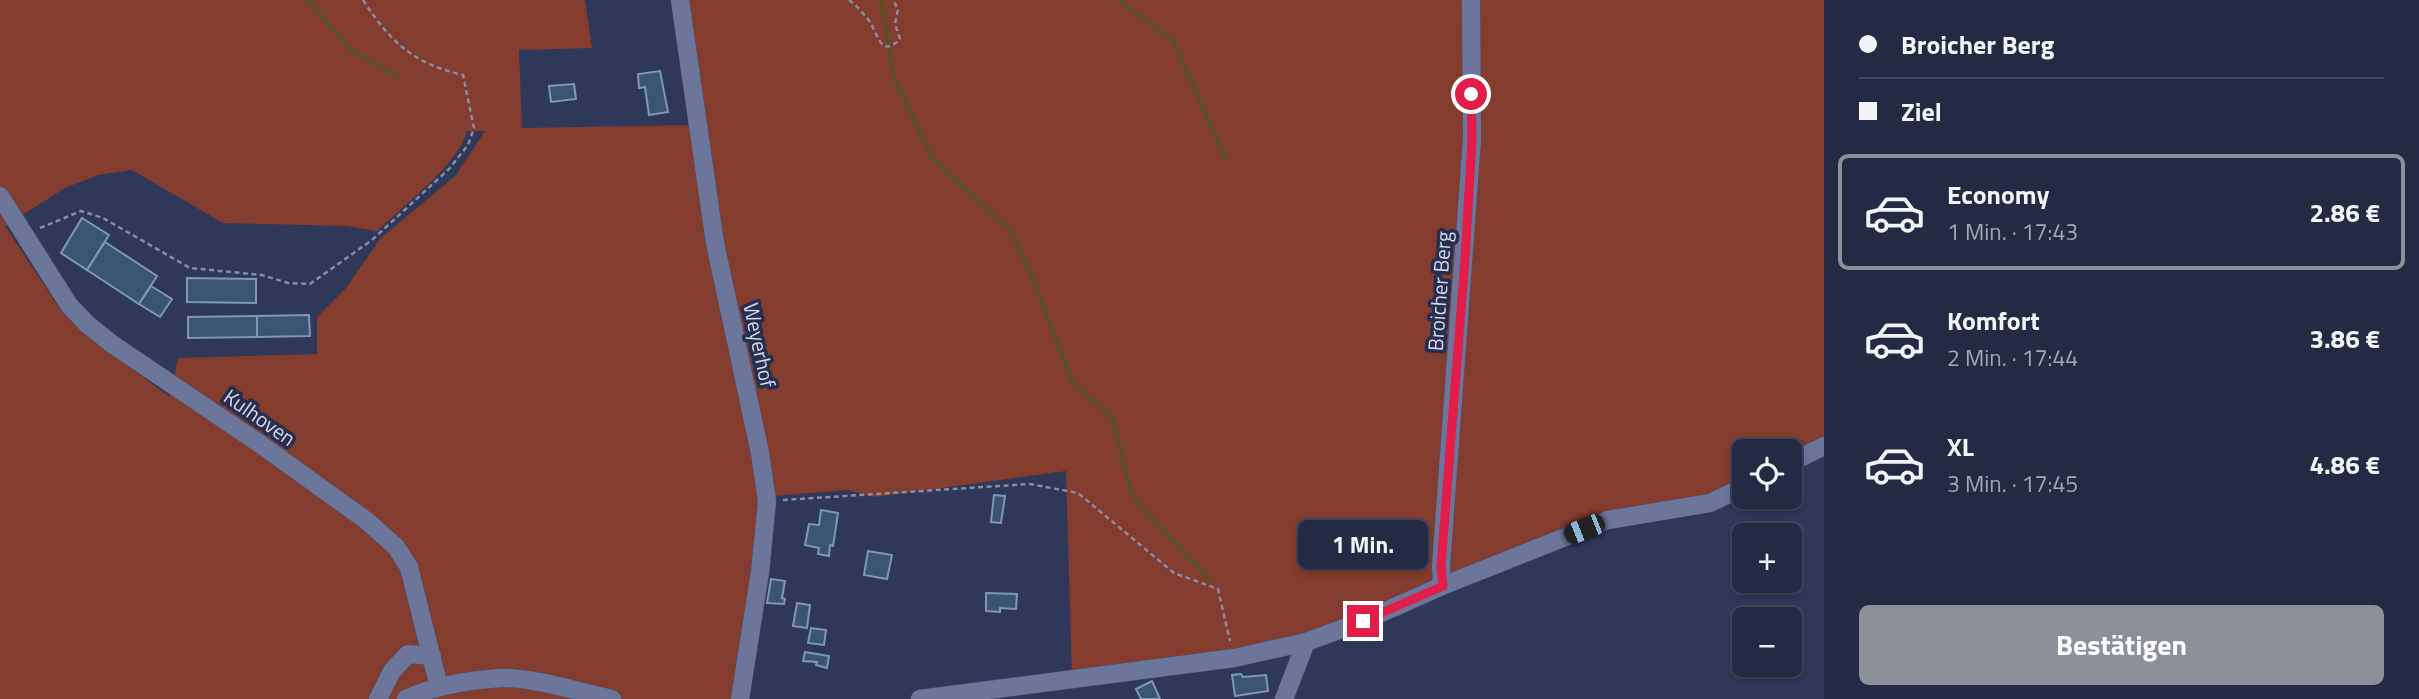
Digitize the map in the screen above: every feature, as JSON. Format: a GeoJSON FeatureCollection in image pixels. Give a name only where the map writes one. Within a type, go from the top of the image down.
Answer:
{"type":"FeatureCollection","features":[{"type":"Feature","properties":{"kind":"street","name":"Weyerhof"},"geometry":{"type":"LineString","coordinates":[[680,0],[715,243],[760,453],[767,501],[760,572],[740,699]]}},
{"type":"Feature","properties":{"kind":"street","name":"Broicher Berg"},"geometry":{"type":"LineString","coordinates":[[1443,586],[1441,566],[1472,139],[1471,0]]}},
{"type":"Feature","properties":{"kind":"street","name":"Kulhoven"},"geometry":{"type":"LineString","coordinates":[[5,203],[69,305],[87,324],[112,344],[260,444],[367,522],[396,547],[409,567],[439,687]]}},
{"type":"Feature","properties":{"kind":"street"},"geometry":{"type":"LineString","coordinates":[[1802,457],[1824,446]]}},
{"type":"Feature","properties":{"kind":"street"},"geometry":{"type":"LineString","coordinates":[[920,699],[1234,658],[1306,642],[1608,520],[1710,503],[1732,492]]}},
{"type":"Feature","properties":{"kind":"street"},"geometry":{"type":"LineString","coordinates":[[1284,699],[1306,642]]}},
{"type":"Feature","properties":{"kind":"street"},"geometry":{"type":"LineString","coordinates":[[378,699],[392,671],[408,654],[432,656]]}},
{"type":"Feature","properties":{"kind":"street"},"geometry":{"type":"LineString","coordinates":[[406,699],[439,687],[502,678],[612,699]]}},
{"type":"Feature","properties":{"kind":"path"},"geometry":{"type":"LineString","coordinates":[[24,235],[81,211],[103,218],[190,268],[262,275],[288,283],[310,284],[372,240],[413,204],[468,145],[474,128],[463,75],[445,71],[412,56],[382,29],[363,0]]}},
{"type":"Feature","properties":{"kind":"path"},"geometry":{"type":"LineString","coordinates":[[849,0],[869,20],[881,44],[890,47],[900,39],[895,24],[898,9],[893,0]]}},
{"type":"Feature","properties":{"kind":"path"},"geometry":{"type":"LineString","coordinates":[[767,501],[1030,484],[1078,493],[1174,573],[1218,589],[1234,658]]}},
{"type":"Feature","properties":{"kind":"shaded area"},"geometry":{"type":"Polygon","coordinates":[[[0,0],[585,0],[592,48],[519,50],[522,128],[698,125],[680,0],[1824,0],[1824,446],[1802,457],[1802,439],[1732,439],[1732,489],[1608,520],[1306,642],[1072,679],[1066,471],[875,497],[848,490],[774,496],[740,699],[0,699],[0,0]],[[467,131],[462,144],[441,171],[377,231],[346,226],[223,223],[132,170],[98,175],[65,188],[5,226],[62,312],[101,346],[170,397],[178,358],[317,354],[317,317],[346,288],[380,239],[456,175],[485,131],[467,131]]]}},
{"type":"Feature","properties":{"kind":"building"},"geometry":{"type":"Polygon","coordinates":[[[660,71],[668,112],[649,115],[645,87],[639,88],[638,74],[660,71]]]}},
{"type":"Feature","properties":{"kind":"building"},"geometry":{"type":"Polygon","coordinates":[[[574,84],[576,99],[551,102],[549,86],[574,84]]]}},
{"type":"Feature","properties":{"kind":"building"},"geometry":{"type":"Polygon","coordinates":[[[82,218],[109,235],[87,270],[61,253],[82,218]]]}},
{"type":"Feature","properties":{"kind":"building"},"geometry":{"type":"Polygon","coordinates":[[[105,242],[157,276],[139,304],[87,270],[105,242]]]}},
{"type":"Feature","properties":{"kind":"building"},"geometry":{"type":"Polygon","coordinates":[[[187,278],[256,279],[256,303],[187,302],[187,278]]]}},
{"type":"Feature","properties":{"kind":"building"},"geometry":{"type":"Polygon","coordinates":[[[151,286],[172,299],[160,317],[139,304],[151,286]]]}},
{"type":"Feature","properties":{"kind":"building"},"geometry":{"type":"Polygon","coordinates":[[[309,315],[310,336],[257,337],[257,316],[309,315]]]}},
{"type":"Feature","properties":{"kind":"building"},"geometry":{"type":"Polygon","coordinates":[[[257,316],[257,337],[188,338],[188,317],[257,316]]]}},
{"type":"Feature","properties":{"kind":"building"},"geometry":{"type":"Polygon","coordinates":[[[994,495],[1005,496],[1001,523],[991,522],[994,495]]]}},
{"type":"Feature","properties":{"kind":"building"},"geometry":{"type":"Polygon","coordinates":[[[821,510],[838,513],[829,556],[818,554],[819,548],[805,545],[809,524],[819,525],[821,510]]]}},
{"type":"Feature","properties":{"kind":"building"},"geometry":{"type":"Polygon","coordinates":[[[868,551],[892,555],[887,579],[864,575],[868,551]]]}},
{"type":"Feature","properties":{"kind":"building"},"geometry":{"type":"Polygon","coordinates":[[[771,579],[785,581],[782,598],[785,599],[784,604],[767,603],[771,579]]]}},
{"type":"Feature","properties":{"kind":"building"},"geometry":{"type":"Polygon","coordinates":[[[986,593],[1017,594],[1016,609],[986,611],[986,593]]]}},
{"type":"Feature","properties":{"kind":"building"},"geometry":{"type":"Polygon","coordinates":[[[797,603],[810,605],[807,628],[793,626],[797,603]]]}},
{"type":"Feature","properties":{"kind":"building"},"geometry":{"type":"Polygon","coordinates":[[[811,628],[826,630],[824,645],[808,643],[811,628]]]}},
{"type":"Feature","properties":{"kind":"building"},"geometry":{"type":"Polygon","coordinates":[[[805,652],[829,656],[827,668],[816,665],[817,662],[803,661],[805,652]]]}},
{"type":"Feature","properties":{"kind":"building"},"geometry":{"type":"Polygon","coordinates":[[[1241,674],[1243,677],[1266,675],[1268,691],[1235,696],[1232,675],[1241,674]]]}},
{"type":"Feature","properties":{"kind":"building"},"geometry":{"type":"Polygon","coordinates":[[[1152,681],[1160,699],[1141,699],[1136,689],[1152,681]]]}},
{"type":"Feature","properties":{"kind":"waterway"},"geometry":{"type":"LineString","coordinates":[[308,0],[351,50],[397,76]]}},
{"type":"Feature","properties":{"kind":"waterway"},"geometry":{"type":"LineString","coordinates":[[879,0],[883,7],[893,75],[932,158],[1010,230],[1032,277],[1072,381],[1113,419],[1132,496],[1210,580]]}},
{"type":"Feature","properties":{"kind":"waterway"},"geometry":{"type":"LineString","coordinates":[[1119,0],[1173,40],[1225,158]]}},
{"type":"Feature","properties":{"kind":"route"},"geometry":{"type":"LineString","coordinates":[[1363,621],[1443,586],[1441,566],[1472,139],[1471,94]]}}]}
